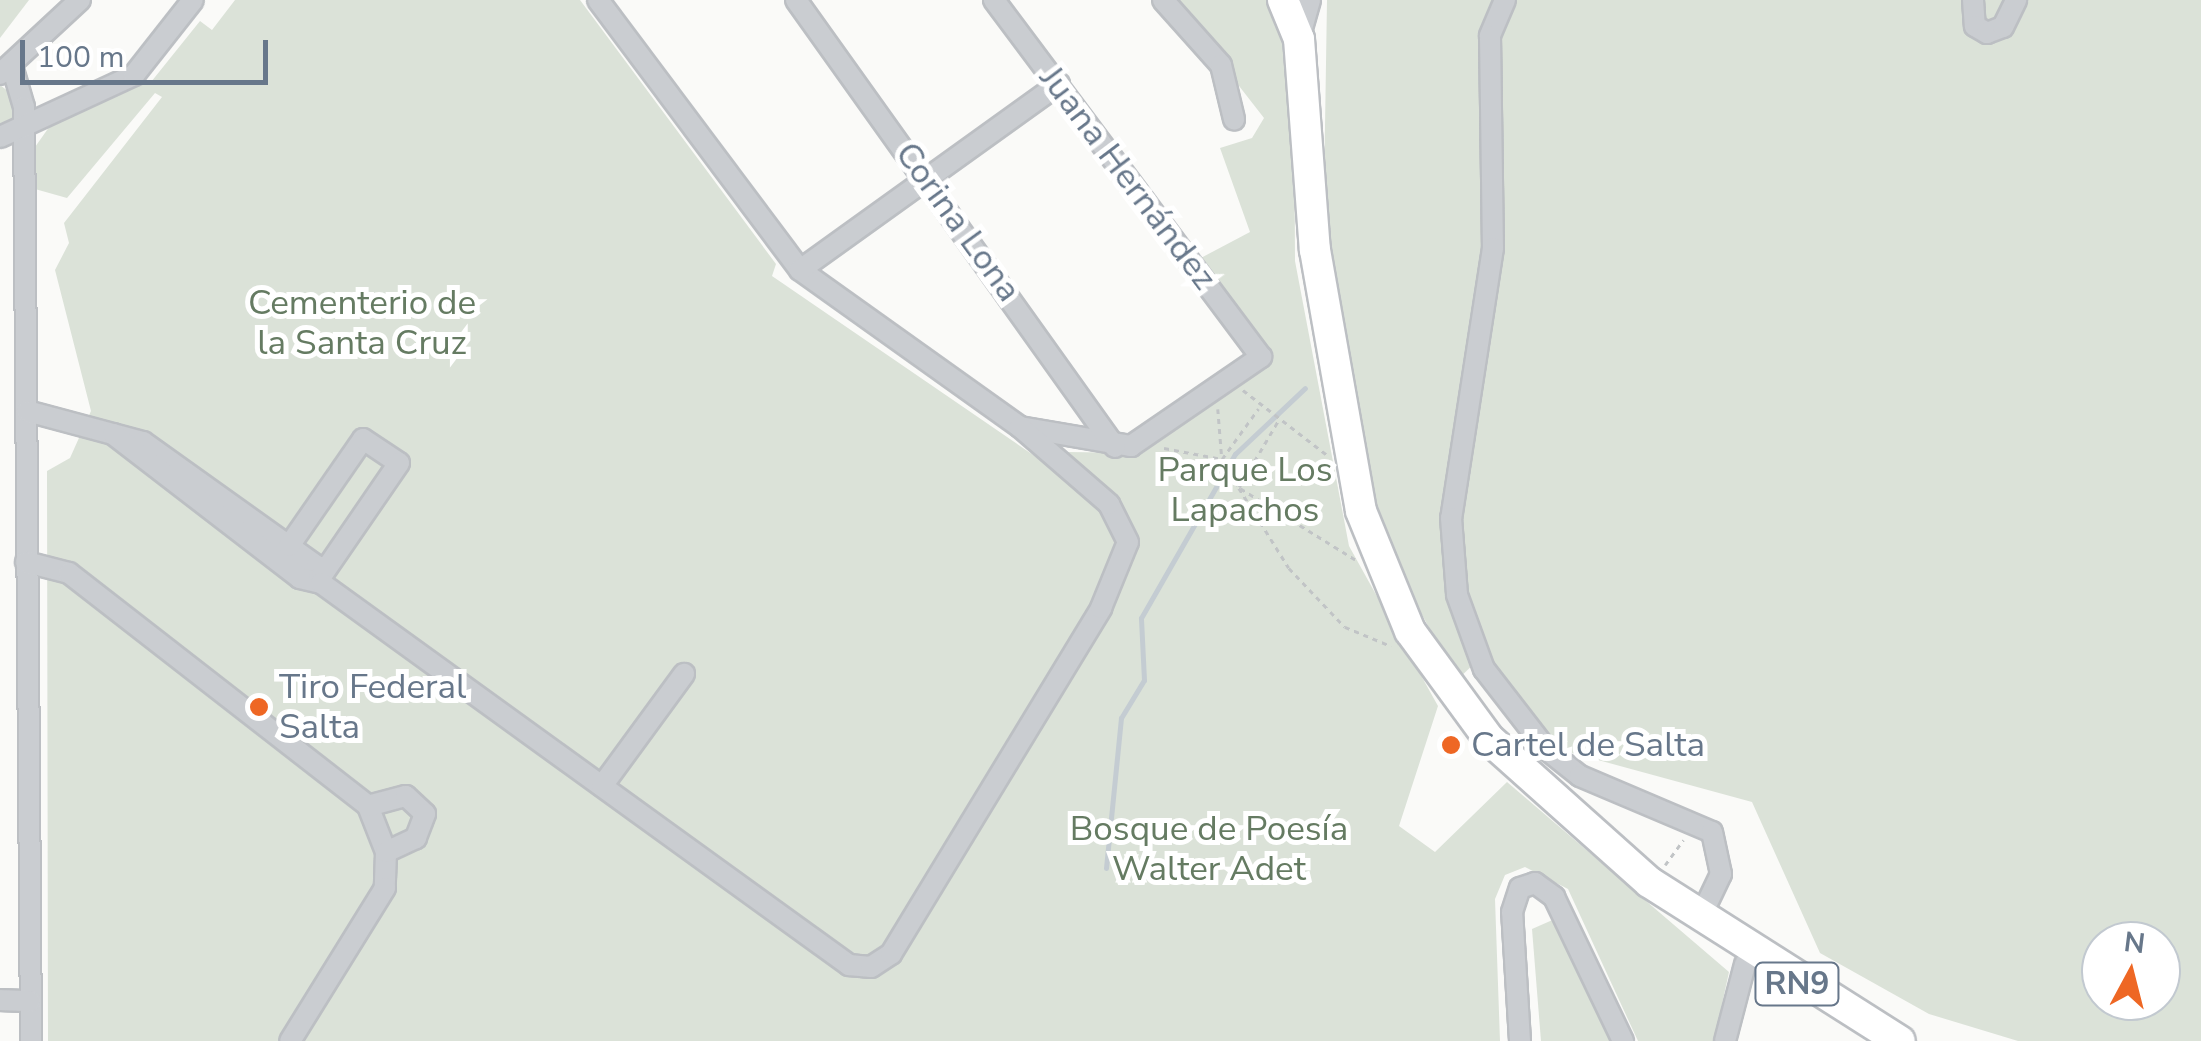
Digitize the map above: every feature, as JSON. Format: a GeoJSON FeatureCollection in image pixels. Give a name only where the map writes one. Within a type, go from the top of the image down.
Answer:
{"type":"FeatureCollection","features":[{"type":"Feature","properties":{"kind":"highway","name":"RN9"},"geometry":{"type":"LineString","coordinates":[[1283,0],[1299,40],[1324,318],[1382,576],[1421,648],[1489,739],[1700,918],[1745,964],[1856,1041]]}},
{"type":"Feature","properties":{"kind":"highway","name":"RN9"},"geometry":{"type":"LineString","coordinates":[[1700,918],[1900,1041]]}},
{"type":"Feature","properties":{"kind":"street"},"geometry":{"type":"LineString","coordinates":[[30,1041],[22,128],[6,70],[80,0]]}},
{"type":"Feature","properties":{"kind":"street"},"geometry":{"type":"LineString","coordinates":[[0,136],[134,74],[193,0]]}},
{"type":"Feature","properties":{"kind":"street"},"geometry":{"type":"LineString","coordinates":[[27,411],[142,442],[289,546],[321,579],[849,966],[882,962],[1102,608],[1128,542],[1110,504],[1020,428],[800,270],[598,0]]}},
{"type":"Feature","properties":{"kind":"street","name":"Corina Lona"},"geometry":{"type":"LineString","coordinates":[[796,0],[1115,447]]}},
{"type":"Feature","properties":{"kind":"street","name":"Juana Hernández"},"geometry":{"type":"LineString","coordinates":[[994,0],[1261,357],[1225,382]]}},
{"type":"Feature","properties":{"kind":"street"},"geometry":{"type":"LineString","coordinates":[[1163,0],[1221,65],[1234,119]]}},
{"type":"Feature","properties":{"kind":"street"},"geometry":{"type":"LineString","coordinates":[[1299,40],[1310,0]]}},
{"type":"Feature","properties":{"kind":"street"},"geometry":{"type":"LineString","coordinates":[[1505,0],[1490,36],[1493,248],[1452,518],[1456,595],[1484,669],[1554,757],[1598,785],[1700,823],[1721,858],[1700,918]]}},
{"type":"Feature","properties":{"kind":"street"},"geometry":{"type":"LineString","coordinates":[[1972,0],[1976,26],[1987,33],[2003,27],[2016,0]]}},
{"type":"Feature","properties":{"kind":"street"},"geometry":{"type":"LineString","coordinates":[[800,270],[928,182],[1059,84]]}},
{"type":"Feature","properties":{"kind":"street"},"geometry":{"type":"LineString","coordinates":[[1020,428],[1115,447],[1141,442],[1225,382]]}},
{"type":"Feature","properties":{"kind":"street"},"geometry":{"type":"LineString","coordinates":[[113,434],[300,578],[321,579]]}},
{"type":"Feature","properties":{"kind":"street"},"geometry":{"type":"LineString","coordinates":[[289,546],[364,439],[399,464],[321,579]]}},
{"type":"Feature","properties":{"kind":"street"},"geometry":{"type":"LineString","coordinates":[[26,562],[69,573],[368,806],[386,852],[379,902],[290,1041]]}},
{"type":"Feature","properties":{"kind":"street"},"geometry":{"type":"LineString","coordinates":[[602,786],[684,674]]}},
{"type":"Feature","properties":{"kind":"street"},"geometry":{"type":"LineString","coordinates":[[368,806],[406,796],[425,814],[416,838],[386,852]]}},
{"type":"Feature","properties":{"kind":"street"},"geometry":{"type":"LineString","coordinates":[[1520,1041],[1512,912],[1520,888],[1536,883],[1554,897],[1624,1041]]}},
{"type":"Feature","properties":{"kind":"street"},"geometry":{"type":"LineString","coordinates":[[1725,1041],[1745,964]]}},
{"type":"Feature","properties":{"kind":"street"},"geometry":{"type":"LineString","coordinates":[[0,1000],[30,1001]]}},
{"type":"Feature","properties":{"kind":"path"},"geometry":{"type":"LineString","coordinates":[[1225,382],[1328,456],[1333,472]]}},
{"type":"Feature","properties":{"kind":"path"},"geometry":{"type":"LineString","coordinates":[[1225,382],[1222,460],[1288,568],[1346,627],[1381,645],[1421,648]]}},
{"type":"Feature","properties":{"kind":"path"},"geometry":{"type":"LineString","coordinates":[[1222,460],[1259,408]]}},
{"type":"Feature","properties":{"kind":"path"},"geometry":{"type":"LineString","coordinates":[[1239,488],[1278,421]]}},
{"type":"Feature","properties":{"kind":"path"},"geometry":{"type":"LineString","coordinates":[[1141,442],[1222,460]]}},
{"type":"Feature","properties":{"kind":"path"},"geometry":{"type":"LineString","coordinates":[[1239,488],[1382,576]]}},
{"type":"Feature","properties":{"kind":"path"},"geometry":{"type":"LineString","coordinates":[[1665,860],[1700,823]]}},
{"type":"Feature","properties":{"kind":"green space"},"geometry":{"type":"Polygon","coordinates":[[[0,0],[29,0],[0,38],[0,0]]]}},
{"type":"Feature","properties":{"kind":"green space"},"geometry":{"type":"Polygon","coordinates":[[[235,0],[580,0],[776,264],[772,276],[1096,498],[1121,500],[1067,452],[1143,453],[1266,357],[1197,260],[1250,232],[1220,148],[1252,138],[1264,118],[1172,0],[1271,0],[1294,52],[1295,261],[1349,546],[1438,706],[1399,826],[1435,852],[1507,782],[1729,972],[1714,1041],[1638,1041],[1568,889],[1525,867],[1505,875],[1495,899],[1500,1041],[48,1041],[47,471],[70,458],[91,411],[55,270],[69,243],[64,223],[162,97],[155,93],[67,198],[35,189],[35,147],[52,123],[134,79],[151,82],[200,21],[212,30],[235,0]]]}},
{"type":"Feature","properties":{"kind":"green space"},"geometry":{"type":"Polygon","coordinates":[[[1327,0],[2201,0],[2201,1041],[2018,1041],[1929,1014],[1820,953],[1752,802],[1554,748],[1476,662],[1457,680],[1382,540],[1323,252],[1327,0]]]}},
{"type":"Feature","properties":{"kind":"green space"},"geometry":{"type":"Polygon","coordinates":[[[0,85],[13,95],[17,118],[0,130],[0,85]]]}},
{"type":"Feature","properties":{"kind":"green space"},"geometry":{"type":"Polygon","coordinates":[[[1557,918],[1615,1041],[1541,1041],[1532,929],[1557,918]]]}},
{"type":"Feature","properties":{"kind":"waterway"},"geometry":{"type":"LineString","coordinates":[[1106,868],[1121,718],[1144,680],[1141,618],[1235,454],[1305,388]]}},
{"type":"Feature","properties":{"kind":"place","name":"Tiro Federal Salta"},"geometry":{"type":"Point","coordinates":[259,707]}},
{"type":"Feature","properties":{"kind":"place","name":"Cartel de Salta"},"geometry":{"type":"Point","coordinates":[1451,745]}},
{"type":"Feature","properties":{"kind":"park label","name":"Cementerio de la Santa Cruz"},"geometry":{"type":"Point","coordinates":[362,323]}},
{"type":"Feature","properties":{"kind":"park label","name":"Parque Los Lapachos"},"geometry":{"type":"Point","coordinates":[1245,490]}},
{"type":"Feature","properties":{"kind":"park label","name":"Bosque de Poesía Walter Adet"},"geometry":{"type":"Point","coordinates":[1209,849]}}]}
